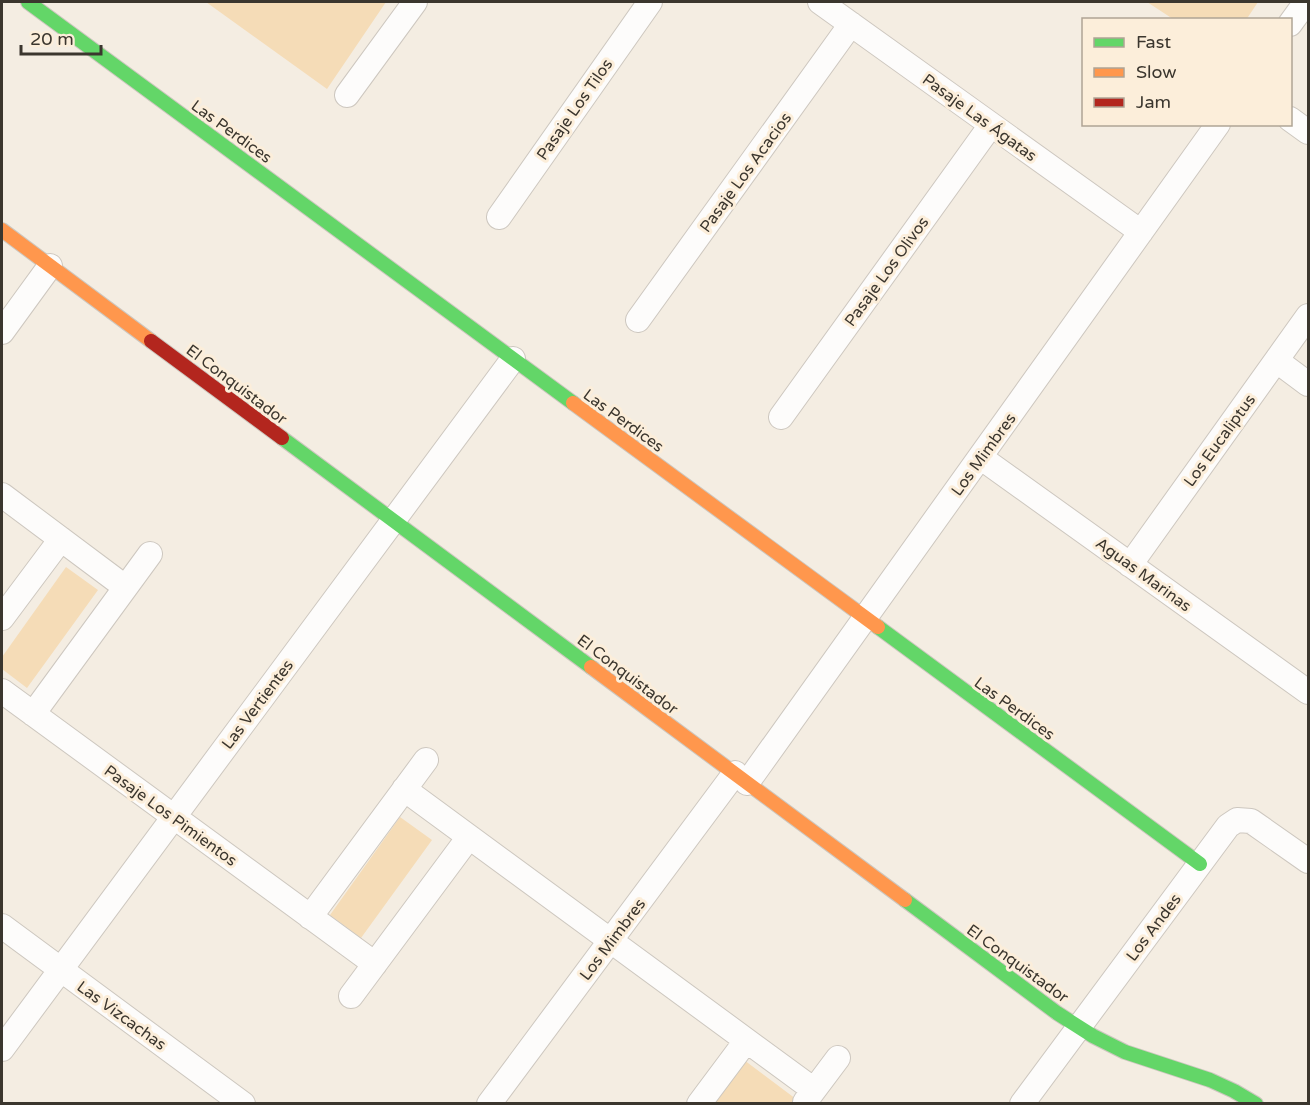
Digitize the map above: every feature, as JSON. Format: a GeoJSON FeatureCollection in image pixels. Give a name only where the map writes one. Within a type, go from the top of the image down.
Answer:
{"type":"FeatureCollection","features":[{"type":"Feature","properties":{"kind":"street","name":"Las Perdices"},"geometry":{"type":"LineString","coordinates":[[28,2],[1200,864]]}},
{"type":"Feature","properties":{"kind":"street"},"geometry":{"type":"LineString","coordinates":[[347,95],[415,2]]}},
{"type":"Feature","properties":{"kind":"street","name":"Pasaje Los Tilos"},"geometry":{"type":"LineString","coordinates":[[499,217],[650,2]]}},
{"type":"Feature","properties":{"kind":"street","name":"Pasaje Las Ágatas"},"geometry":{"type":"LineString","coordinates":[[820,2],[1141,232]]}},
{"type":"Feature","properties":{"kind":"street"},"geometry":{"type":"LineString","coordinates":[[1292,21],[1306,2]]}},
{"type":"Feature","properties":{"kind":"street","name":"Pasaje Los Acacios"},"geometry":{"type":"LineString","coordinates":[[638,320],[851,24]]}},
{"type":"Feature","properties":{"kind":"street"},"geometry":{"type":"LineString","coordinates":[[1292,120],[1308,132]]}},
{"type":"Feature","properties":{"kind":"street","name":"Pasaje Los Olivos"},"geometry":{"type":"LineString","coordinates":[[781,417],[991,125]]}},
{"type":"Feature","properties":{"kind":"street","name":"Los Mimbres"},"geometry":{"type":"LineString","coordinates":[[489,1104],[610,941],[741,778],[865,618],[1217,126]]}},
{"type":"Feature","properties":{"kind":"street","name":"El Conquistador"},"geometry":{"type":"LineString","coordinates":[[2,230],[1057,1013],[1117,1048],[1220,1083],[1256,1104]]}},
{"type":"Feature","properties":{"kind":"street"},"geometry":{"type":"LineString","coordinates":[[2,332],[50,266]]}},
{"type":"Feature","properties":{"kind":"street","name":"Los Eucaliptus"},"geometry":{"type":"LineString","coordinates":[[1130,565],[1308,316]]}},
{"type":"Feature","properties":{"kind":"street","name":"Las Vertientes"},"geometry":{"type":"LineString","coordinates":[[2,1048],[513,359]]}},
{"type":"Feature","properties":{"kind":"street"},"geometry":{"type":"LineString","coordinates":[[1277,361],[1308,384]]}},
{"type":"Feature","properties":{"kind":"street","name":"Aguas Marinas"},"geometry":{"type":"LineString","coordinates":[[980,457],[1308,692]]}},
{"type":"Feature","properties":{"kind":"street"},"geometry":{"type":"LineString","coordinates":[[2,495],[125,587]]}},
{"type":"Feature","properties":{"kind":"street"},"geometry":{"type":"LineString","coordinates":[[2,618],[61,539]]}},
{"type":"Feature","properties":{"kind":"street"},"geometry":{"type":"LineString","coordinates":[[33,714],[150,554]]}},
{"type":"Feature","properties":{"kind":"street","name":"Pasaje Los Pimientos"},"geometry":{"type":"LineString","coordinates":[[2,691],[375,964]]}},
{"type":"Feature","properties":{"kind":"street"},"geometry":{"type":"LineString","coordinates":[[310,917],[426,760]]}},
{"type":"Feature","properties":{"kind":"street"},"geometry":{"type":"LineString","coordinates":[[404,789],[746,1041],[809,1097],[838,1058]]}},
{"type":"Feature","properties":{"kind":"street","name":"Los Andes"},"geometry":{"type":"LineString","coordinates":[[1022,1104],[1228,826],[1237,820],[1251,821],[1308,861]]}},
{"type":"Feature","properties":{"kind":"street"},"geometry":{"type":"LineString","coordinates":[[351,996],[469,837]]}},
{"type":"Feature","properties":{"kind":"street","name":"Las Vizcachas"},"geometry":{"type":"LineString","coordinates":[[2,926],[243,1104]]}},
{"type":"Feature","properties":{"kind":"street"},"geometry":{"type":"LineString","coordinates":[[699,1104],[746,1041]]}},
{"type":"Feature","properties":{"kind":"shaded area"},"geometry":{"type":"Polygon","coordinates":[[[206,2],[386,2],[327,89],[206,2]]]}},
{"type":"Feature","properties":{"kind":"shaded area"},"geometry":{"type":"Polygon","coordinates":[[[1147,2],[1258,2],[1247,18],[1171,18],[1147,2]]]}},
{"type":"Feature","properties":{"kind":"shaded area"},"geometry":{"type":"Polygon","coordinates":[[[66,567],[98,590],[27,688],[2,669],[2,657],[66,567]]]}},
{"type":"Feature","properties":{"kind":"shaded area"},"geometry":{"type":"Polygon","coordinates":[[[400,817],[432,840],[361,938],[330,915],[400,817]]]}},
{"type":"Feature","properties":{"kind":"shaded area"},"geometry":{"type":"Polygon","coordinates":[[[744,1060],[796,1099],[792,1103],[711,1104],[744,1060]]]}},
{"type":"Feature","properties":{"kind":"traffic: fast"},"geometry":{"type":"LineString","coordinates":[[28,2],[573,403]]}},
{"type":"Feature","properties":{"kind":"traffic: fast"},"geometry":{"type":"LineString","coordinates":[[282,438],[591,667]]}},
{"type":"Feature","properties":{"kind":"traffic: fast"},"geometry":{"type":"LineString","coordinates":[[878,627],[1200,864]]}},
{"type":"Feature","properties":{"kind":"traffic: fast"},"geometry":{"type":"LineString","coordinates":[[905,900],[1057,1013],[1093,1036],[1125,1052],[1210,1080],[1256,1104]]}},
{"type":"Feature","properties":{"kind":"traffic: slow"},"geometry":{"type":"LineString","coordinates":[[2,230],[151,341]]}},
{"type":"Feature","properties":{"kind":"traffic: slow"},"geometry":{"type":"LineString","coordinates":[[573,403],[878,627]]}},
{"type":"Feature","properties":{"kind":"traffic: slow"},"geometry":{"type":"LineString","coordinates":[[591,667],[905,900]]}},
{"type":"Feature","properties":{"kind":"traffic: jam"},"geometry":{"type":"LineString","coordinates":[[151,341],[282,438]]}}]}
